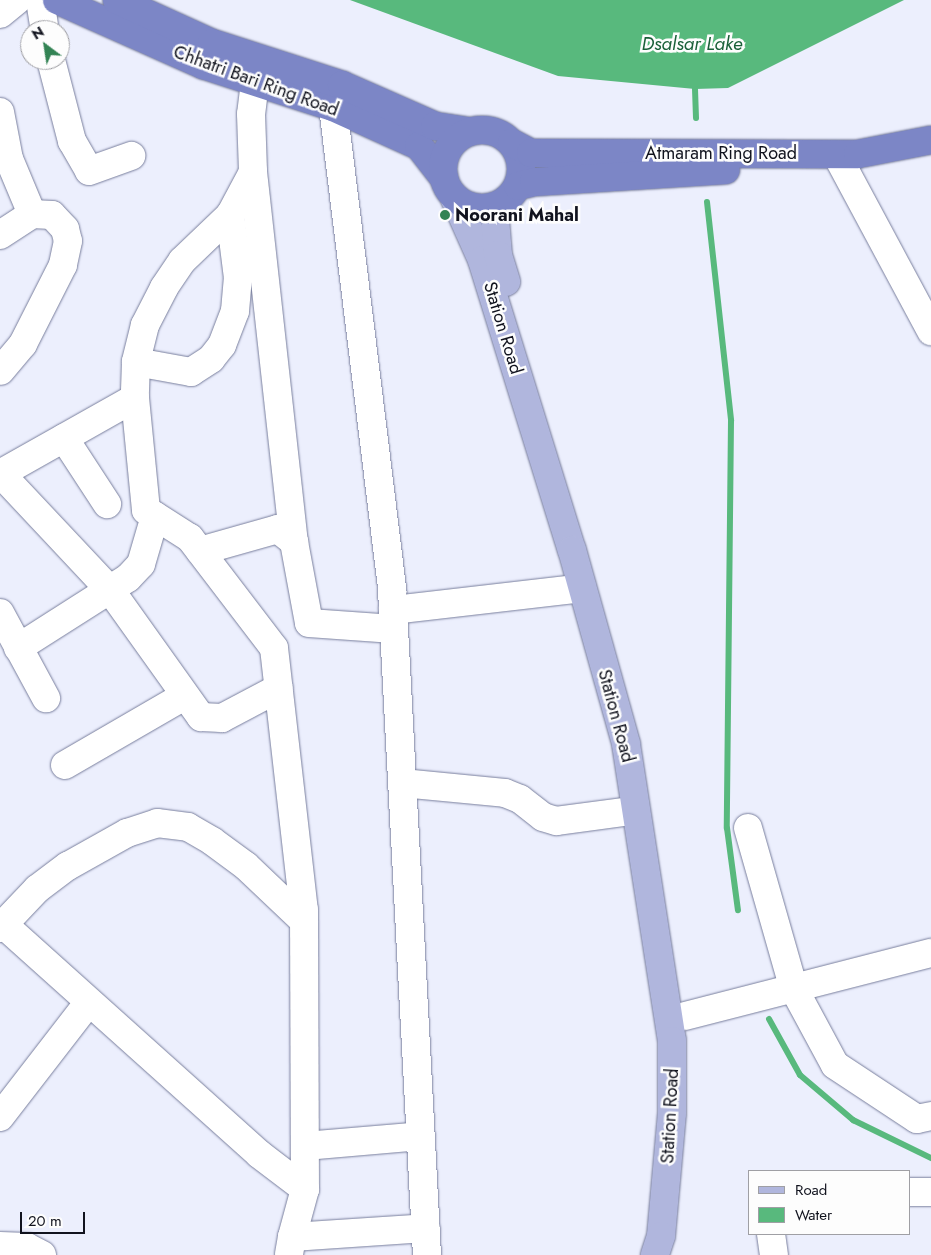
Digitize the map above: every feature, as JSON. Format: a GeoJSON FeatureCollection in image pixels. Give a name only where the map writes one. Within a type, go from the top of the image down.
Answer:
{"type":"FeatureCollection","features":[{"type":"Feature","properties":{"kind":"highway","name":"Chhatri Bari Ring Road"},"geometry":{"type":"LineString","coordinates":[[57,0],[203,65],[333,107],[419,146],[449,187]]}},
{"type":"Feature","properties":{"kind":"highway","name":"Chhatri Bari Ring Road"},"geometry":{"type":"LineString","coordinates":[[117,0],[212,43],[342,85],[435,126],[471,132]]}},
{"type":"Feature","properties":{"kind":"highway"},"geometry":{"type":"LineString","coordinates":[[493,131],[512,143],[522,164],[518,186],[512,195],[494,207],[473,208],[449,187],[443,166],[451,145],[471,132],[493,131]]}},
{"type":"Feature","properties":{"kind":"highway","name":"Atmaram Ring Road"},"geometry":{"type":"LineString","coordinates":[[512,143],[531,153],[858,154],[931,141]]}},
{"type":"Feature","properties":{"kind":"highway","name":"Atmaram Ring Road"},"geometry":{"type":"LineString","coordinates":[[518,186],[534,182],[869,161],[931,141]]}},
{"type":"Feature","properties":{"kind":"main road","name":"Station Road"},"geometry":{"type":"LineString","coordinates":[[449,187],[482,260],[582,588],[626,744],[672,1041],[672,1113],[661,1236],[655,1255]]}},
{"type":"Feature","properties":{"kind":"main road","name":"Station Road"},"geometry":{"type":"LineString","coordinates":[[494,207],[498,255],[588,545],[643,740],[685,1016],[689,1114],[677,1240],[672,1255]]}},
{"type":"Feature","properties":{"kind":"street"},"geometry":{"type":"LineString","coordinates":[[0,14],[17,0]]}},
{"type":"Feature","properties":{"kind":"street"},"geometry":{"type":"LineString","coordinates":[[40,0],[43,20]]}},
{"type":"Feature","properties":{"kind":"street"},"geometry":{"type":"LineString","coordinates":[[54,70],[72,140],[89,171],[131,156]]}},
{"type":"Feature","properties":{"kind":"street"},"geometry":{"type":"LineString","coordinates":[[254,82],[251,114],[253,172],[294,542],[309,622]]}},
{"type":"Feature","properties":{"kind":"street"},"geometry":{"type":"LineString","coordinates":[[333,107],[393,619],[427,1255]]}},
{"type":"Feature","properties":{"kind":"street"},"geometry":{"type":"LineString","coordinates":[[0,112],[10,159],[32,214]]}},
{"type":"Feature","properties":{"kind":"street"},"geometry":{"type":"LineString","coordinates":[[841,163],[931,331]]}},
{"type":"Feature","properties":{"kind":"street"},"geometry":{"type":"LineString","coordinates":[[253,172],[230,215],[182,261],[164,288],[145,325],[136,362],[135,398],[146,510],[190,538],[274,648],[304,921],[305,1189],[302,1246],[426,1228]]}},
{"type":"Feature","properties":{"kind":"street"},"geometry":{"type":"LineString","coordinates":[[0,235],[32,214],[52,215],[60,220],[68,241],[64,265],[23,344],[4,360]]}},
{"type":"Feature","properties":{"kind":"street"},"geometry":{"type":"LineString","coordinates":[[136,362],[191,372],[211,359],[222,345],[234,311],[238,278],[230,215]]}},
{"type":"Feature","properties":{"kind":"street"},"geometry":{"type":"LineString","coordinates":[[135,398],[0,474],[111,591],[184,696],[201,717],[211,720],[232,714],[279,688]]}},
{"type":"Feature","properties":{"kind":"street"},"geometry":{"type":"LineString","coordinates":[[64,438],[107,504]]}},
{"type":"Feature","properties":{"kind":"street"},"geometry":{"type":"LineString","coordinates":[[18,648],[111,591],[141,564],[155,516]]}},
{"type":"Feature","properties":{"kind":"street"},"geometry":{"type":"LineString","coordinates":[[200,551],[278,529],[294,542]]}},
{"type":"Feature","properties":{"kind":"street"},"geometry":{"type":"LineString","coordinates":[[274,648],[309,622],[393,619],[582,588]]}},
{"type":"Feature","properties":{"kind":"street"},"geometry":{"type":"LineString","coordinates":[[2,621],[46,698]]}},
{"type":"Feature","properties":{"kind":"street"},"geometry":{"type":"LineString","coordinates":[[65,764],[184,696]]}},
{"type":"Feature","properties":{"kind":"street"},"geometry":{"type":"LineString","coordinates":[[402,783],[505,792],[526,802],[543,817],[556,821],[624,812]]}},
{"type":"Feature","properties":{"kind":"street"},"geometry":{"type":"LineString","coordinates":[[304,921],[246,866],[212,841],[188,827],[157,822],[127,832],[68,866],[37,890],[2,926],[259,1154],[305,1189]]}},
{"type":"Feature","properties":{"kind":"street"},"geometry":{"type":"LineString","coordinates":[[748,828],[794,989],[835,1065],[926,1121]]}},
{"type":"Feature","properties":{"kind":"street"},"geometry":{"type":"LineString","coordinates":[[685,1016],[931,953]]}},
{"type":"Feature","properties":{"kind":"street"},"geometry":{"type":"LineString","coordinates":[[0,1116],[89,1002]]}},
{"type":"Feature","properties":{"kind":"street"},"geometry":{"type":"LineString","coordinates":[[305,1146],[421,1136]]}},
{"type":"Feature","properties":{"kind":"street"},"geometry":{"type":"LineString","coordinates":[[911,1192],[931,1192]]}},
{"type":"Feature","properties":{"kind":"street"},"geometry":{"type":"LineString","coordinates":[[771,1235],[774,1255]]}},
{"type":"Feature","properties":{"kind":"street"},"geometry":{"type":"LineString","coordinates":[[0,1246],[26,1247],[42,1255]]}},
{"type":"Feature","properties":{"kind":"water","name":"Dsalsar Lake"},"geometry":{"type":"Polygon","coordinates":[[[350,0],[904,0],[728,88],[695,89],[558,76],[350,0]]]}},
{"type":"Feature","properties":{"kind":"waterway"},"geometry":{"type":"LineString","coordinates":[[695,89],[696,118]]}},
{"type":"Feature","properties":{"kind":"waterway"},"geometry":{"type":"LineString","coordinates":[[707,202],[731,421],[727,828],[738,910]]}},
{"type":"Feature","properties":{"kind":"waterway"},"geometry":{"type":"LineString","coordinates":[[769,1019],[800,1075],[853,1120],[931,1158]]}},
{"type":"Feature","properties":{"kind":"place","name":"Noorani Mahal"},"geometry":{"type":"Point","coordinates":[445,215]}}]}
